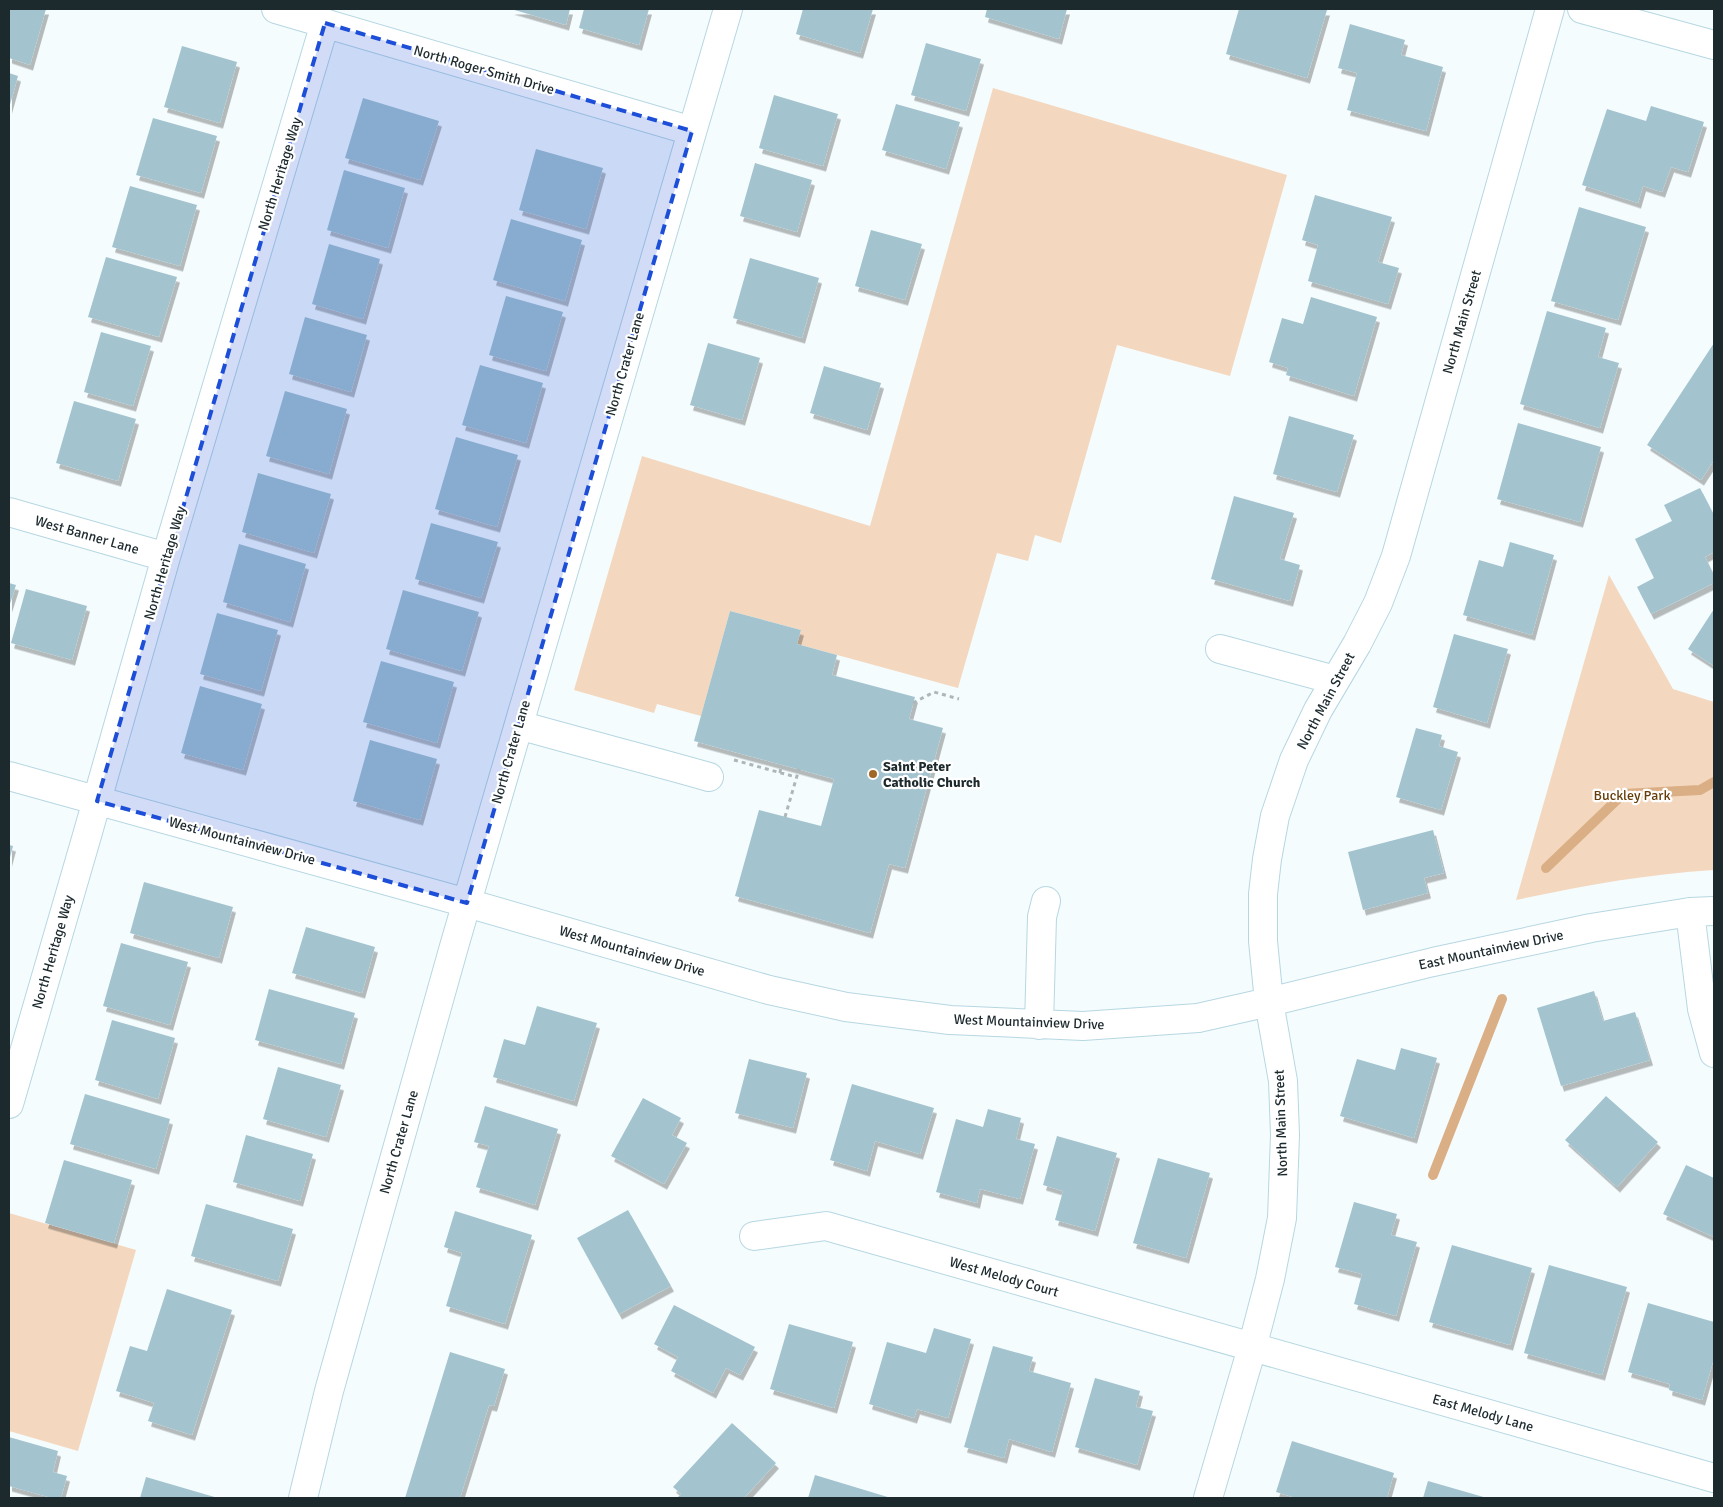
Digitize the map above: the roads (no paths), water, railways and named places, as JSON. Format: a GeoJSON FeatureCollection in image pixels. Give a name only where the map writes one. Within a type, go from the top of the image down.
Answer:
{"type":"FeatureCollection","features":[{"type":"Feature","properties":{"kind":"street","name":"North Roger Smith Drive"},"geometry":{"type":"LineString","coordinates":[[276,9],[692,131]]}},
{"type":"Feature","properties":{"kind":"street","name":"North Crater Lane"},"geometry":{"type":"LineString","coordinates":[[303,1498],[328,1391],[467,903],[728,9]]}},
{"type":"Feature","properties":{"kind":"street","name":"North Main Street"},"geometry":{"type":"LineString","coordinates":[[1208,1498],[1252,1348],[1270,1279],[1282,1218],[1285,1134],[1283,1081],[1269,1002],[1263,941],[1263,894],[1274,816],[1294,760],[1318,710],[1357,644],[1378,603],[1396,556],[1550,9]]}},
{"type":"Feature","properties":{"kind":"street"},"geometry":{"type":"LineString","coordinates":[[1582,9],[1714,45]]}},
{"type":"Feature","properties":{"kind":"street","name":"North Heritage Way"},"geometry":{"type":"LineString","coordinates":[[9,1104],[166,557],[325,23]]}},
{"type":"Feature","properties":{"kind":"street","name":"West Banner Lane"},"geometry":{"type":"LineString","coordinates":[[9,512],[166,557]]}},
{"type":"Feature","properties":{"kind":"street"},"geometry":{"type":"LineString","coordinates":[[1220,649],[1335,680]]}},
{"type":"Feature","properties":{"kind":"street"},"geometry":{"type":"LineString","coordinates":[[519,725],[584,744],[650,760],[717,768]]}},
{"type":"Feature","properties":{"kind":"street","name":"West Mountainview Drive"},"geometry":{"type":"LineString","coordinates":[[9,776],[467,903],[769,990],[846,1007],[950,1020],[1083,1026],[1198,1018],[1269,1002]]}},
{"type":"Feature","properties":{"kind":"street"},"geometry":{"type":"LineString","coordinates":[[1039,1025],[1042,917],[1046,901]]}},
{"type":"Feature","properties":{"kind":"street"},"geometry":{"type":"LineString","coordinates":[[1702,912],[1702,1009],[1714,1053]]}},
{"type":"Feature","properties":{"kind":"street","name":"East Mountainview Drive"},"geometry":{"type":"LineString","coordinates":[[1269,1002],[1423,965],[1591,928],[1702,912]]}},
{"type":"Feature","properties":{"kind":"street","name":"West Melody Court"},"geometry":{"type":"LineString","coordinates":[[754,1236],[826,1226],[1252,1348]]}},
{"type":"Feature","properties":{"kind":"street","name":"East Melody Lane"},"geometry":{"type":"LineString","coordinates":[[1252,1348],[1714,1478]]}},
{"type":"Feature","properties":{"kind":"waterway"},"geometry":{"type":"LineString","coordinates":[[1546,868],[1623,794],[1700,790],[1714,782]]}},
{"type":"Feature","properties":{"kind":"waterway"},"geometry":{"type":"LineString","coordinates":[[1433,1175],[1502,999]]}},
{"type":"Feature","properties":{"kind":"place","name":"Saint Peter Catholic Church"},"geometry":{"type":"Point","coordinates":[873,774]}},
{"type":"Feature","properties":{"kind":"park label","name":"Buckley Park"},"geometry":{"type":"Point","coordinates":[1632,795]}}]}
